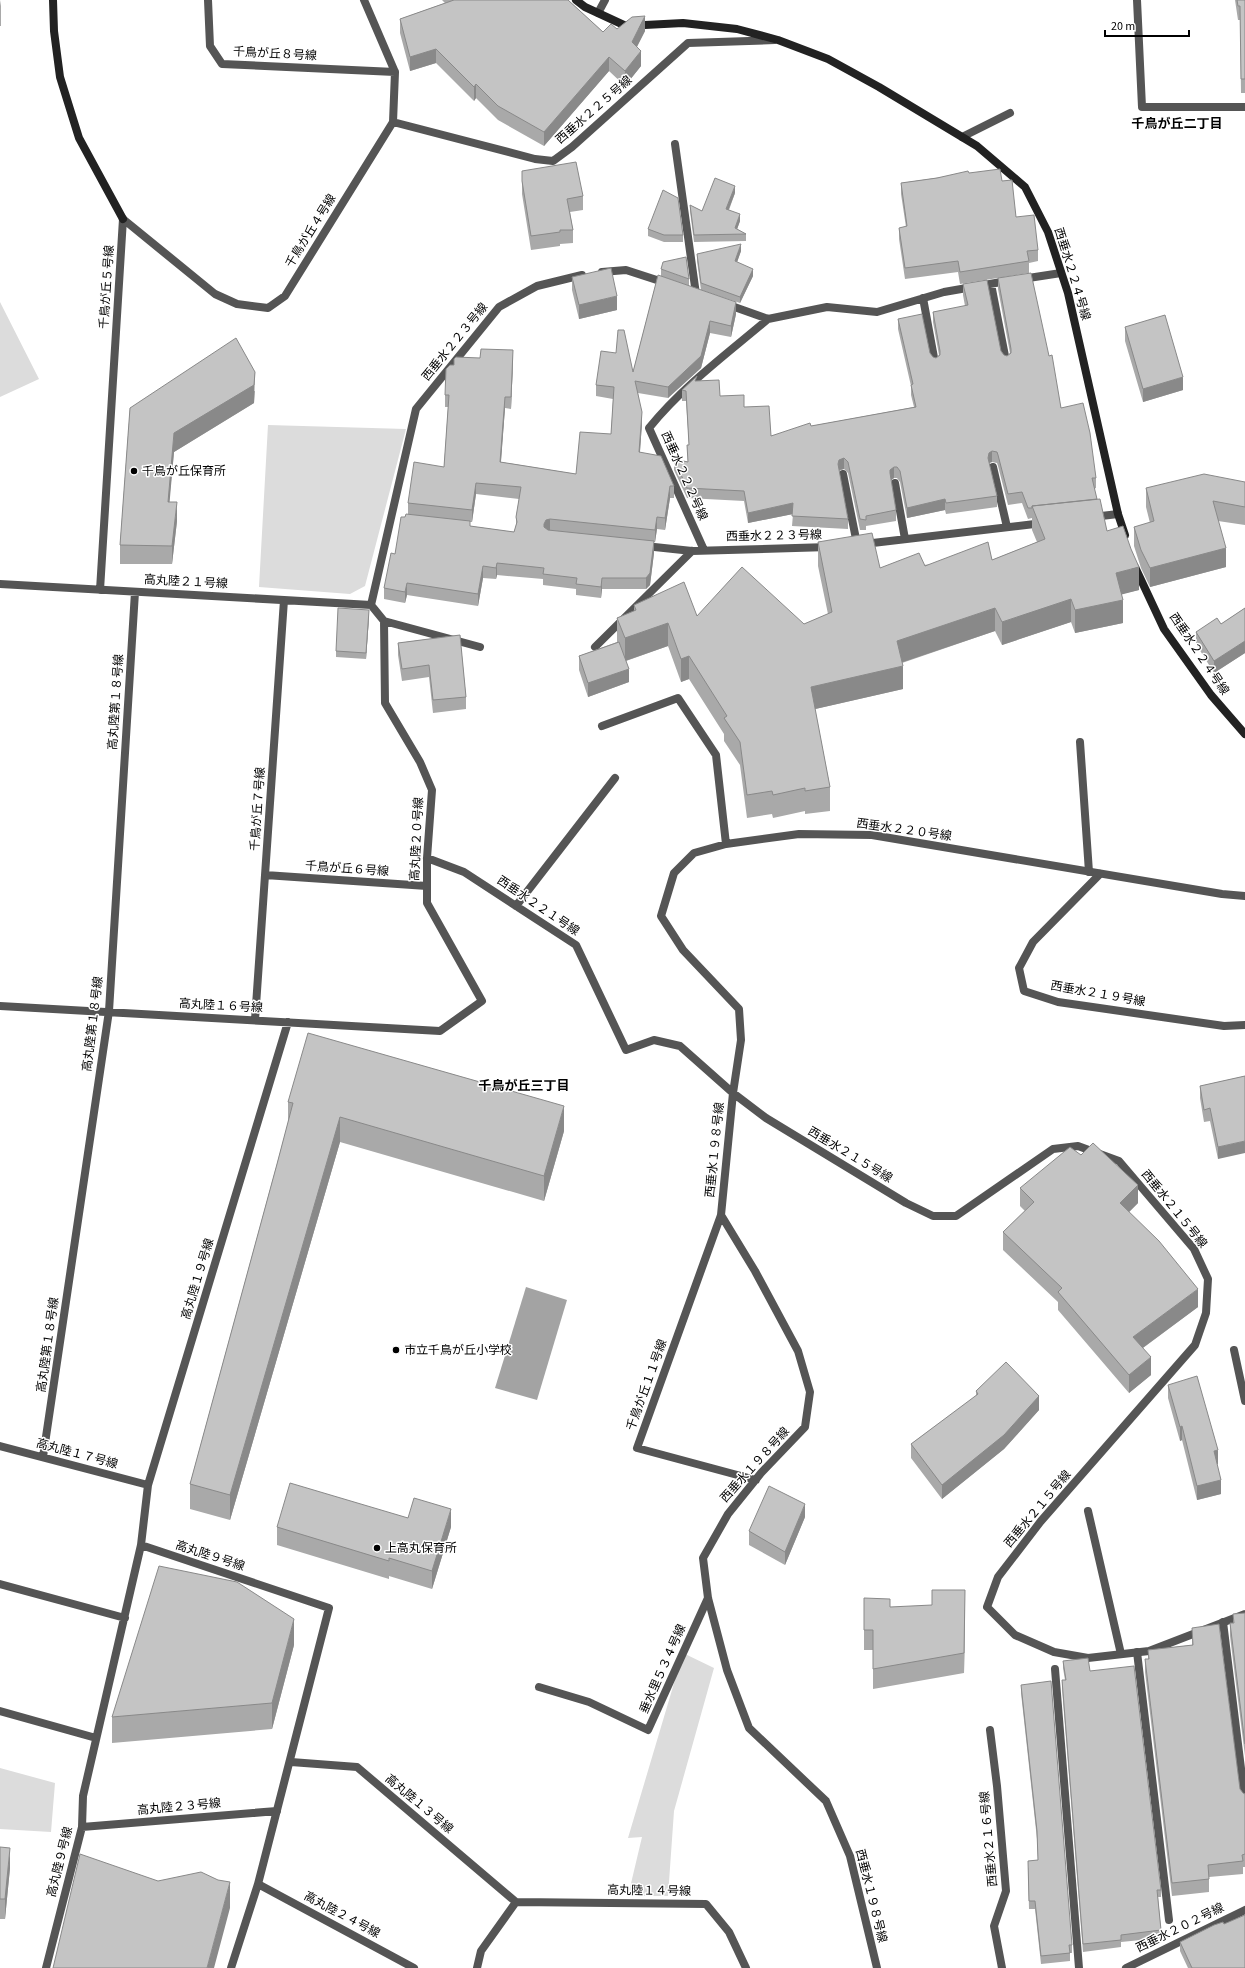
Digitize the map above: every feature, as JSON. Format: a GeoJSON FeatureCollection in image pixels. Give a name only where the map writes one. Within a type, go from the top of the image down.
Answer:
{"type":"FeatureCollection","features":[{"type":"Feature","properties":{"kind":"street"},"geometry":{"type":"LineString","coordinates":[[53,0],[54,31],[60,77],[79,138],[123,219]]}},
{"type":"Feature","properties":{"kind":"street","name":"千鳥が丘８号線"},"geometry":{"type":"LineString","coordinates":[[208,0],[210,46],[222,64],[395,72]]}},
{"type":"Feature","properties":{"kind":"street","name":"千鳥が丘４号線"},"geometry":{"type":"LineString","coordinates":[[123,219],[215,294],[237,304],[268,308],[285,296],[393,122],[395,72],[364,0]]}},
{"type":"Feature","properties":{"kind":"street","name":"西垂水２２４号線"},"geometry":{"type":"LineString","coordinates":[[576,0],[598,13],[626,26],[683,23],[737,29],[778,40],[828,59],[879,87],[977,146],[1025,187],[1048,232],[1068,293],[1118,514],[1127,542]]}},
{"type":"Feature","properties":{"kind":"street"},"geometry":{"type":"LineString","coordinates":[[598,13],[605,0]]}},
{"type":"Feature","properties":{"kind":"street"},"geometry":{"type":"LineString","coordinates":[[1138,0],[1142,107],[1245,107]]}},
{"type":"Feature","properties":{"kind":"street","name":"西垂水２２５号線"},"geometry":{"type":"LineString","coordinates":[[393,122],[535,159],[553,161],[572,147],[688,43],[778,40]]}},
{"type":"Feature","properties":{"kind":"street"},"geometry":{"type":"LineString","coordinates":[[962,137],[1010,113]]}},
{"type":"Feature","properties":{"kind":"street"},"geometry":{"type":"LineString","coordinates":[[674,144],[696,294]]}},
{"type":"Feature","properties":{"kind":"street","name":"千鳥が丘５号線"},"geometry":{"type":"LineString","coordinates":[[100,590],[123,219]]}},
{"type":"Feature","properties":{"kind":"street","name":"西垂水２２３号線"},"geometry":{"type":"LineString","coordinates":[[371,605],[395,518],[416,409],[499,308],[537,286],[584,274],[626,270],[675,287]]}},
{"type":"Feature","properties":{"kind":"street"},"geometry":{"type":"LineString","coordinates":[[718,301],[768,319],[827,307],[877,312],[944,292],[1061,273]]}},
{"type":"Feature","properties":{"kind":"street"},"geometry":{"type":"LineString","coordinates":[[991,284],[1006,361]]}},
{"type":"Feature","properties":{"kind":"street"},"geometry":{"type":"LineString","coordinates":[[923,298],[935,363]]}},
{"type":"Feature","properties":{"kind":"street","name":"西垂水２２２号線"},"geometry":{"type":"LineString","coordinates":[[704,550],[649,428],[661,414],[705,372],[768,319]]}},
{"type":"Feature","properties":{"kind":"street"},"geometry":{"type":"LineString","coordinates":[[993,467],[1007,527]]}},
{"type":"Feature","properties":{"kind":"street"},"geometry":{"type":"LineString","coordinates":[[843,474],[853,545],[1054,522]]}},
{"type":"Feature","properties":{"kind":"street"},"geometry":{"type":"LineString","coordinates":[[895,483],[905,539]]}},
{"type":"Feature","properties":{"kind":"street"},"geometry":{"type":"LineString","coordinates":[[1086,518],[1118,514]]}},
{"type":"Feature","properties":{"kind":"street","name":"西垂水２２３号線"},"geometry":{"type":"LineString","coordinates":[[636,545],[692,551],[835,547]]}},
{"type":"Feature","properties":{"kind":"street"},"geometry":{"type":"LineString","coordinates":[[595,647],[692,551]]}},
{"type":"Feature","properties":{"kind":"street","name":"西垂水２２４号線"},"geometry":{"type":"LineString","coordinates":[[1131,556],[1136,570],[1164,629],[1211,695],[1245,734]]}},
{"type":"Feature","properties":{"kind":"street","name":"高丸陸２１号線"},"geometry":{"type":"LineString","coordinates":[[0,584],[371,605]]}},
{"type":"Feature","properties":{"kind":"street","name":"高丸陸第１８号線"},"geometry":{"type":"LineString","coordinates":[[44,1456],[109,1011],[135,592]]}},
{"type":"Feature","properties":{"kind":"street","name":"千鳥が丘７号線"},"geometry":{"type":"LineString","coordinates":[[255,1020],[284,600]]}},
{"type":"Feature","properties":{"kind":"street"},"geometry":{"type":"LineString","coordinates":[[371,605],[384,621],[480,647]]}},
{"type":"Feature","properties":{"kind":"street","name":"高丸陸２０号線"},"geometry":{"type":"LineString","coordinates":[[384,621],[385,703],[420,762],[432,790],[427,858],[427,903],[482,1001],[440,1031]]}},
{"type":"Feature","properties":{"kind":"street"},"geometry":{"type":"LineString","coordinates":[[602,726],[678,698],[716,755],[726,844]]}},
{"type":"Feature","properties":{"kind":"street"},"geometry":{"type":"LineString","coordinates":[[1080,742],[1089,872]]}},
{"type":"Feature","properties":{"kind":"street"},"geometry":{"type":"LineString","coordinates":[[516,906],[615,778]]}},
{"type":"Feature","properties":{"kind":"street","name":"西垂水２２０号線"},"geometry":{"type":"LineString","coordinates":[[733,1093],[741,1040],[739,1009],[683,950],[662,916],[674,873],[694,853],[726,844],[799,834],[872,836],[1222,894],[1245,896]]}},
{"type":"Feature","properties":{"kind":"street","name":"西垂水２２１号線"},"geometry":{"type":"LineString","coordinates":[[427,858],[464,872],[576,945],[626,1050]]}},
{"type":"Feature","properties":{"kind":"street","name":"西垂水２１９号線"},"geometry":{"type":"LineString","coordinates":[[1100,874],[1033,942],[1019,968],[1024,991],[1066,1003],[1224,1026],[1245,1025]]}},
{"type":"Feature","properties":{"kind":"street","name":"千鳥が丘６号線"},"geometry":{"type":"LineString","coordinates":[[265,875],[427,886]]}},
{"type":"Feature","properties":{"kind":"street","name":"高丸陸１６号線"},"geometry":{"type":"LineString","coordinates":[[0,1006],[440,1031]]}},
{"type":"Feature","properties":{"kind":"street","name":"高丸陸１９号線"},"geometry":{"type":"LineString","coordinates":[[141,1545],[148,1485],[288,1022]]}},
{"type":"Feature","properties":{"kind":"street","name":"西垂水２１５号線"},"geometry":{"type":"LineString","coordinates":[[626,1050],[654,1040],[680,1046],[733,1093],[766,1118],[906,1203],[933,1216],[956,1216],[1053,1149],[1078,1146],[1119,1161],[1194,1249],[1208,1279],[1206,1313],[1195,1345],[1041,1521],[998,1577],[987,1607],[1015,1635],[1054,1652],[1088,1658],[1149,1651],[1245,1614]]}},
{"type":"Feature","properties":{"kind":"street","name":"西垂水１９８号線"},"geometry":{"type":"LineString","coordinates":[[733,1093],[721,1215],[755,1271],[798,1351],[810,1392],[805,1427],[756,1480],[728,1514],[703,1558],[708,1598],[727,1670],[749,1728],[826,1801],[850,1856],[877,1968]]}},
{"type":"Feature","properties":{"kind":"street","name":"千鳥が丘１１号線"},"geometry":{"type":"LineString","coordinates":[[721,1215],[637,1448],[756,1480]]}},
{"type":"Feature","properties":{"kind":"street"},"geometry":{"type":"LineString","coordinates":[[1234,1350],[1245,1401]]}},
{"type":"Feature","properties":{"kind":"street","name":"高丸陸１７号線"},"geometry":{"type":"LineString","coordinates":[[0,1446],[44,1456],[148,1485]]}},
{"type":"Feature","properties":{"kind":"street"},"geometry":{"type":"LineString","coordinates":[[1088,1511],[1121,1654]]}},
{"type":"Feature","properties":{"kind":"street","name":"高丸陸９号線"},"geometry":{"type":"LineString","coordinates":[[46,1968],[82,1827],[83,1796],[141,1545],[329,1608],[291,1762],[258,1884],[231,1968]]}},
{"type":"Feature","properties":{"kind":"street"},"geometry":{"type":"LineString","coordinates":[[0,1584],[125,1618]]}},
{"type":"Feature","properties":{"kind":"street","name":"垂水里５３４号線"},"geometry":{"type":"LineString","coordinates":[[539,1687],[589,1702],[648,1730],[708,1598]]}},
{"type":"Feature","properties":{"kind":"street"},"geometry":{"type":"LineString","coordinates":[[1224,1622],[1245,1801]]}},
{"type":"Feature","properties":{"kind":"street"},"geometry":{"type":"LineString","coordinates":[[1137,1652],[1169,1920]]}},
{"type":"Feature","properties":{"kind":"street"},"geometry":{"type":"LineString","coordinates":[[1055,1669],[1079,1968]]}},
{"type":"Feature","properties":{"kind":"street"},"geometry":{"type":"LineString","coordinates":[[0,1711],[96,1738]]}},
{"type":"Feature","properties":{"kind":"street","name":"西垂水２１６号線"},"geometry":{"type":"LineString","coordinates":[[990,1730],[997,1786],[1006,1891],[994,1926],[1002,1968]]}},
{"type":"Feature","properties":{"kind":"street","name":"高丸陸１３号線"},"geometry":{"type":"LineString","coordinates":[[291,1762],[357,1767],[516,1902]]}},
{"type":"Feature","properties":{"kind":"street","name":"高丸陸２３号線"},"geometry":{"type":"LineString","coordinates":[[82,1827],[277,1811]]}},
{"type":"Feature","properties":{"kind":"street","name":"高丸陸２４号線"},"geometry":{"type":"LineString","coordinates":[[258,1884],[414,1968]]}},
{"type":"Feature","properties":{"kind":"street"},"geometry":{"type":"LineString","coordinates":[[477,1968],[481,1951],[516,1902]]}},
{"type":"Feature","properties":{"kind":"street","name":"高丸陸１４号線"},"geometry":{"type":"LineString","coordinates":[[516,1902],[706,1904],[729,1932],[746,1968]]}},
{"type":"Feature","properties":{"kind":"street","name":"西垂水２０２号線"},"geometry":{"type":"LineString","coordinates":[[1126,1968],[1245,1910]]}},
{"type":"Feature","properties":{"kind":"shaded area"},"geometry":{"type":"Polygon","coordinates":[[[0,302],[39,379],[0,397],[0,302]]]}},
{"type":"Feature","properties":{"kind":"shaded area"},"geometry":{"type":"Polygon","coordinates":[[[268,425],[406,429],[365,586],[350,594],[259,587],[268,425]]]}},
{"type":"Feature","properties":{"kind":"shaded area"},"geometry":{"type":"Polygon","coordinates":[[[526,1287],[567,1300],[537,1400],[495,1388],[526,1287]]]}},
{"type":"Feature","properties":{"kind":"shaded area"},"geometry":{"type":"Polygon","coordinates":[[[683,1653],[714,1668],[674,1811],[668,1896],[628,1896],[642,1837],[628,1838],[683,1653]]]}},
{"type":"Feature","properties":{"kind":"shaded area"},"geometry":{"type":"Polygon","coordinates":[[[0,1768],[55,1783],[51,1832],[0,1829],[0,1768]]]}},
{"type":"Feature","properties":{"kind":"building"},"geometry":{"type":"Polygon","coordinates":[[[454,0],[568,0],[603,32],[611,24],[617,29],[632,17],[645,16],[632,42],[641,51],[625,71],[609,57],[544,132],[498,106],[476,84],[474,87],[436,49],[410,57],[400,19],[454,0]]]}},
{"type":"Feature","properties":{"kind":"building"},"geometry":{"type":"Polygon","coordinates":[[[1237,0],[1245,0],[1245,79],[1241,79],[1240,6],[1238,6],[1237,0]]]}},
{"type":"Feature","properties":{"kind":"building"},"geometry":{"type":"Polygon","coordinates":[[[576,162],[583,196],[567,199],[573,230],[560,230],[560,232],[531,236],[522,181],[522,171],[576,162]]]}},
{"type":"Feature","properties":{"kind":"building"},"geometry":{"type":"Polygon","coordinates":[[[1000,169],[1002,181],[1012,180],[1016,217],[1034,215],[1038,250],[1027,251],[1029,261],[960,272],[958,261],[905,268],[899,228],[907,226],[901,183],[937,178],[968,171],[969,173],[1000,169]]]}},
{"type":"Feature","properties":{"kind":"building"},"geometry":{"type":"Polygon","coordinates":[[[715,178],[735,186],[726,209],[740,214],[735,228],[746,234],[694,235],[690,205],[702,211],[715,178]]]}},
{"type":"Feature","properties":{"kind":"building"},"geometry":{"type":"Polygon","coordinates":[[[663,190],[678,198],[683,235],[664,235],[648,229],[663,190]]]}},
{"type":"Feature","properties":{"kind":"building"},"geometry":{"type":"Polygon","coordinates":[[[741,244],[735,261],[753,269],[740,297],[701,283],[697,254],[741,244]]]}},
{"type":"Feature","properties":{"kind":"building"},"geometry":{"type":"Polygon","coordinates":[[[686,257],[689,279],[661,269],[663,262],[686,257]]]}},
{"type":"Feature","properties":{"kind":"building"},"geometry":{"type":"Polygon","coordinates":[[[611,268],[617,296],[579,305],[572,277],[611,268]]]}},
{"type":"Feature","properties":{"kind":"building"},"geometry":{"type":"Polygon","coordinates":[[[1031,273],[1049,356],[1052,355],[1061,408],[1083,403],[1090,433],[1096,478],[1092,478],[1097,499],[1032,506],[1032,508],[1028,508],[1022,492],[1008,494],[997,452],[992,451],[989,453],[988,458],[997,496],[946,503],[945,499],[907,508],[900,471],[897,467],[894,467],[890,470],[890,473],[896,510],[866,516],[866,520],[860,519],[848,462],[844,458],[839,460],[838,464],[848,519],[792,516],[793,503],[748,513],[744,491],[687,488],[674,459],[688,462],[687,445],[689,445],[686,391],[682,390],[697,376],[695,381],[719,380],[720,396],[744,395],[744,407],[769,406],[771,436],[810,423],[811,426],[916,407],[911,385],[913,384],[898,319],[922,314],[930,353],[936,358],[940,355],[940,351],[933,312],[968,305],[963,284],[987,280],[1001,351],[1007,356],[1011,353],[1011,349],[998,278],[1031,273]]]}},
{"type":"Feature","properties":{"kind":"building"},"geometry":{"type":"Polygon","coordinates":[[[658,275],[736,302],[731,326],[710,321],[701,356],[668,387],[635,381],[642,412],[639,452],[661,456],[674,486],[670,486],[665,518],[657,517],[655,530],[550,519],[546,520],[544,524],[544,527],[548,530],[654,541],[650,573],[646,578],[602,578],[601,587],[576,584],[577,578],[543,574],[544,568],[497,563],[496,568],[483,566],[478,594],[407,583],[405,592],[384,588],[391,553],[395,554],[401,517],[405,517],[406,514],[470,521],[470,526],[514,532],[517,522],[516,517],[521,487],[476,483],[472,510],[408,503],[414,462],[444,467],[449,395],[445,395],[446,369],[450,365],[454,365],[454,359],[456,357],[480,358],[481,349],[513,350],[511,397],[505,397],[500,462],[576,474],[580,432],[611,434],[614,387],[596,385],[601,351],[616,353],[618,330],[624,330],[633,372],[658,275]]]}},
{"type":"Feature","properties":{"kind":"building"},"geometry":{"type":"Polygon","coordinates":[[[1165,315],[1183,377],[1143,389],[1125,327],[1165,315]]]}},
{"type":"Feature","properties":{"kind":"building"},"geometry":{"type":"Polygon","coordinates":[[[236,338],[255,372],[254,385],[174,433],[168,502],[177,502],[172,546],[120,545],[130,408],[236,338]]]}},
{"type":"Feature","properties":{"kind":"building"},"geometry":{"type":"Polygon","coordinates":[[[1204,474],[1245,482],[1245,507],[1213,501],[1226,548],[1150,568],[1141,550],[1134,527],[1154,521],[1146,488],[1204,474]]]}},
{"type":"Feature","properties":{"kind":"building"},"geometry":{"type":"Polygon","coordinates":[[[1100,499],[1107,531],[1123,526],[1139,567],[1116,573],[1123,600],[1075,610],[1071,599],[1002,622],[995,608],[897,641],[903,666],[811,687],[830,787],[805,791],[805,788],[773,795],[772,791],[747,795],[740,742],[724,718],[727,716],[689,656],[681,659],[668,623],[625,638],[617,618],[636,610],[634,605],[684,582],[697,616],[742,567],[804,624],[832,612],[818,542],[872,533],[880,568],[919,553],[925,566],[988,542],[992,560],[1045,539],[1032,506],[1100,499]]]}},
{"type":"Feature","properties":{"kind":"building"},"geometry":{"type":"Polygon","coordinates":[[[338,608],[369,610],[366,653],[336,651],[338,608]]]}},
{"type":"Feature","properties":{"kind":"building"},"geometry":{"type":"Polygon","coordinates":[[[1245,608],[1245,641],[1214,661],[1196,632],[1217,618],[1221,624],[1245,608]]]}},
{"type":"Feature","properties":{"kind":"building"},"geometry":{"type":"Polygon","coordinates":[[[460,635],[466,697],[433,700],[429,665],[402,669],[398,643],[460,635]]]}},
{"type":"Feature","properties":{"kind":"building"},"geometry":{"type":"Polygon","coordinates":[[[619,642],[629,669],[588,683],[579,656],[619,642]]]}},
{"type":"Feature","properties":{"kind":"building"},"geometry":{"type":"Polygon","coordinates":[[[308,1033],[564,1106],[544,1176],[340,1117],[230,1495],[190,1484],[293,1103],[288,1102],[308,1033]]]}},
{"type":"Feature","properties":{"kind":"building"},"geometry":{"type":"Polygon","coordinates":[[[1245,1076],[1245,1141],[1218,1147],[1210,1108],[1204,1110],[1200,1086],[1245,1076]]]}},
{"type":"Feature","properties":{"kind":"building"},"geometry":{"type":"Polygon","coordinates":[[[1093,1143],[1138,1185],[1120,1203],[1159,1241],[1198,1289],[1133,1337],[1151,1357],[1129,1375],[1058,1292],[1062,1288],[1003,1232],[1034,1202],[1020,1188],[1070,1147],[1081,1155],[1093,1143]]]}},
{"type":"Feature","properties":{"kind":"building"},"geometry":{"type":"Polygon","coordinates":[[[1006,1362],[1039,1396],[1004,1435],[942,1485],[911,1444],[978,1394],[976,1391],[1006,1362]]]}},
{"type":"Feature","properties":{"kind":"building"},"geometry":{"type":"Polygon","coordinates":[[[1197,1376],[1218,1450],[1214,1451],[1221,1480],[1197,1486],[1182,1426],[1180,1427],[1168,1385],[1197,1376]]]}},
{"type":"Feature","properties":{"kind":"building"},"geometry":{"type":"Polygon","coordinates":[[[290,1483],[408,1518],[414,1498],[451,1509],[432,1571],[389,1558],[389,1561],[277,1527],[290,1483]]]}},
{"type":"Feature","properties":{"kind":"building"},"geometry":{"type":"Polygon","coordinates":[[[769,1486],[805,1504],[785,1552],[749,1531],[769,1486]]]}},
{"type":"Feature","properties":{"kind":"building"},"geometry":{"type":"Polygon","coordinates":[[[159,1566],[237,1582],[294,1619],[272,1703],[112,1717],[159,1566]]]}},
{"type":"Feature","properties":{"kind":"building"},"geometry":{"type":"Polygon","coordinates":[[[932,1590],[965,1590],[964,1653],[873,1669],[873,1630],[864,1630],[864,1598],[890,1599],[890,1607],[932,1605],[932,1590]]]}},
{"type":"Feature","properties":{"kind":"building"},"geometry":{"type":"Polygon","coordinates":[[[1245,1613],[1245,1744],[1230,1623],[1234,1623],[1233,1614],[1245,1613]]]}},
{"type":"Feature","properties":{"kind":"building"},"geometry":{"type":"Polygon","coordinates":[[[1219,1624],[1240,1789],[1245,1794],[1245,1854],[1242,1855],[1243,1861],[1208,1865],[1209,1879],[1172,1883],[1145,1659],[1149,1659],[1148,1650],[1193,1645],[1192,1628],[1219,1624]]]}},
{"type":"Feature","properties":{"kind":"building"},"geometry":{"type":"Polygon","coordinates":[[[1088,1658],[1090,1671],[1134,1666],[1161,1890],[1157,1890],[1161,1930],[1121,1935],[1121,1940],[1083,1944],[1062,1680],[1066,1680],[1063,1661],[1088,1658]]]}},
{"type":"Feature","properties":{"kind":"building"},"geometry":{"type":"Polygon","coordinates":[[[1051,1681],[1072,1945],[1069,1945],[1070,1953],[1041,1956],[1035,1901],[1029,1901],[1028,1861],[1038,1860],[1037,1831],[1021,1685],[1051,1681]]]}},
{"type":"Feature","properties":{"kind":"building"},"geometry":{"type":"Polygon","coordinates":[[[0,1847],[10,1848],[5,1899],[0,1899],[0,1847]]]}},
{"type":"Feature","properties":{"kind":"building"},"geometry":{"type":"Polygon","coordinates":[[[80,1854],[158,1881],[201,1872],[218,1880],[230,1882],[207,1968],[53,1968],[80,1854]]]}},
{"type":"Feature","properties":{"kind":"building"},"geometry":{"type":"Polygon","coordinates":[[[1245,1915],[1245,1968],[1192,1968],[1180,1942],[1214,1925],[1223,1922],[1224,1924],[1245,1915]]]}},
{"type":"Feature","properties":{"kind":"place","name":"千鳥が丘保育所"},"geometry":{"type":"Point","coordinates":[134,471]}},
{"type":"Feature","properties":{"kind":"place","name":"市立千鳥が丘小学校"},"geometry":{"type":"Point","coordinates":[396,1350]}},
{"type":"Feature","properties":{"kind":"place","name":"上高丸保育所"},"geometry":{"type":"Point","coordinates":[377,1548]}},
{"type":"Feature","properties":{"kind":"district","name":"千鳥が丘二丁目"},"geometry":{"type":"Point","coordinates":[1177,124]}},
{"type":"Feature","properties":{"kind":"district","name":"千鳥が丘三丁目"},"geometry":{"type":"Point","coordinates":[524,1086]}}]}
